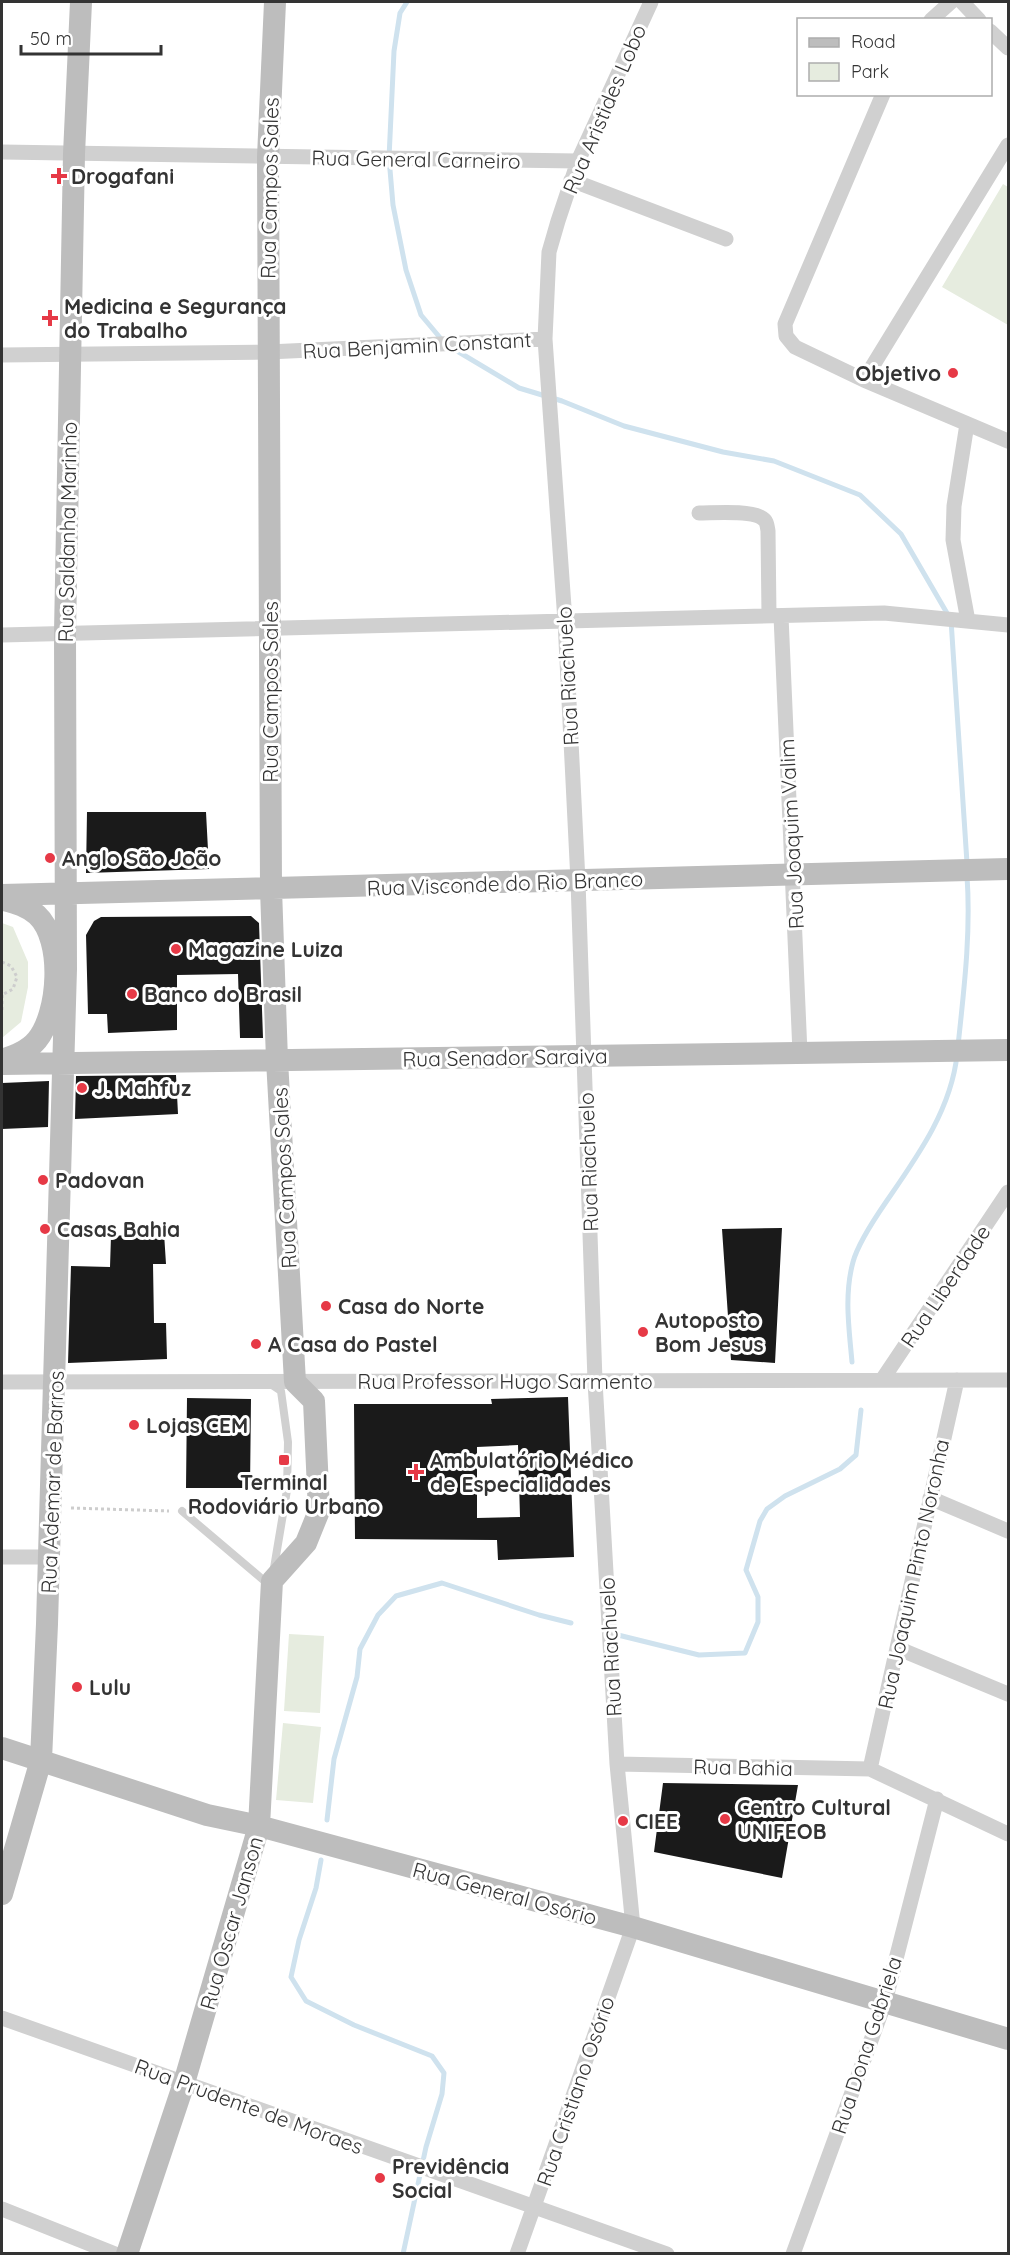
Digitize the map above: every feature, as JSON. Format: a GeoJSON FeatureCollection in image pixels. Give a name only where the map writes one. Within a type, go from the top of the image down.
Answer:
{"type":"FeatureCollection","features":[{"type":"Feature","properties":{"kind":"main road","name":"Rua Saldanha Marinho"},"geometry":{"type":"LineString","coordinates":[[64,1063],[65,633],[74,154],[81,2]]}},
{"type":"Feature","properties":{"kind":"main road","name":"Rua Campos Sales"},"geometry":{"type":"LineString","coordinates":[[275,2],[267,157],[271,889],[277,1060],[295,1382]]}},
{"type":"Feature","properties":{"kind":"main road","name":"Rua Visconde do Rio Branco"},"geometry":{"type":"LineString","coordinates":[[2,897],[1001,869]]}},
{"type":"Feature","properties":{"kind":"main road"},"geometry":{"type":"LineString","coordinates":[[2,897],[23,905],[38,916],[48,930],[52,945],[55,988],[50,1015],[37,1040],[2,1062]]}},
{"type":"Feature","properties":{"kind":"main road","name":"Rua Senador Saraiva"},"geometry":{"type":"LineString","coordinates":[[2,1062],[1008,1050]]}},
{"type":"Feature","properties":{"kind":"main road","name":"Rua Ademar de Barros"},"geometry":{"type":"LineString","coordinates":[[2,1894],[41,1760],[50,1557],[64,1063]]}},
{"type":"Feature","properties":{"kind":"main road"},"geometry":{"type":"LineString","coordinates":[[271,1584],[306,1543],[319,1511],[314,1401],[295,1382]]}},
{"type":"Feature","properties":{"kind":"main road","name":"Rua Oscar Janson"},"geometry":{"type":"LineString","coordinates":[[127,2253],[184,2083],[259,1827],[271,1584]]}},
{"type":"Feature","properties":{"kind":"main road","name":"Rua General Osório"},"geometry":{"type":"LineString","coordinates":[[2,1748],[207,1815],[633,1927],[1008,2039]]}},
{"type":"Feature","properties":{"kind":"street","name":"Rua Aristides Lobo"},"geometry":{"type":"LineString","coordinates":[[549,252],[578,161],[651,2]]}},
{"type":"Feature","properties":{"kind":"street"},"geometry":{"type":"LineString","coordinates":[[933,18],[951,2]]}},
{"type":"Feature","properties":{"kind":"street"},"geometry":{"type":"LineString","coordinates":[[992,33],[1008,48]]}},
{"type":"Feature","properties":{"kind":"street"},"geometry":{"type":"LineString","coordinates":[[882,96],[785,324],[786,336],[795,348],[1008,441]]}},
{"type":"Feature","properties":{"kind":"street"},"geometry":{"type":"LineString","coordinates":[[864,380],[1008,145]]}},
{"type":"Feature","properties":{"kind":"street","name":"Rua General Carneiro"},"geometry":{"type":"LineString","coordinates":[[2,152],[578,161]]}},
{"type":"Feature","properties":{"kind":"street"},"geometry":{"type":"LineString","coordinates":[[571,180],[726,239]]}},
{"type":"Feature","properties":{"kind":"street","name":"Rua Riachuelo"},"geometry":{"type":"LineString","coordinates":[[549,252],[545,339],[565,621],[578,881],[595,1381],[616,1764],[633,1927]]}},
{"type":"Feature","properties":{"kind":"street","name":"Rua Benjamin Constant"},"geometry":{"type":"LineString","coordinates":[[2,355],[268,352],[545,339]]}},
{"type":"Feature","properties":{"kind":"street"},"geometry":{"type":"LineString","coordinates":[[962,620],[953,540],[954,506],[967,424]]}},
{"type":"Feature","properties":{"kind":"street","name":"Rua Joaquim Valim"},"geometry":{"type":"LineString","coordinates":[[699,513],[761,516],[766,521],[768,531],[794,875],[800,1053]]}},
{"type":"Feature","properties":{"kind":"street"},"geometry":{"type":"LineString","coordinates":[[2,635],[884,614],[1008,625]]}},
{"type":"Feature","properties":{"kind":"street","name":"Rua Liberdade"},"geometry":{"type":"LineString","coordinates":[[882,1380],[1008,1192]]}},
{"type":"Feature","properties":{"kind":"street","name":"Rua Joaquim Pinto Noronha"},"geometry":{"type":"LineString","coordinates":[[870,1769],[957,1380]]}},
{"type":"Feature","properties":{"kind":"street","name":"Rua Professor Hugo Sarmento"},"geometry":{"type":"LineString","coordinates":[[2,1382],[1008,1380]]}},
{"type":"Feature","properties":{"kind":"street"},"geometry":{"type":"LineString","coordinates":[[930,1498],[1008,1531]]}},
{"type":"Feature","properties":{"kind":"street"},"geometry":{"type":"LineString","coordinates":[[2,1557],[50,1557]]}},
{"type":"Feature","properties":{"kind":"street"},"geometry":{"type":"LineString","coordinates":[[897,1648],[1008,1694]]}},
{"type":"Feature","properties":{"kind":"street","name":"Rua Bahia"},"geometry":{"type":"LineString","coordinates":[[616,1764],[870,1769]]}},
{"type":"Feature","properties":{"kind":"street"},"geometry":{"type":"LineString","coordinates":[[870,1769],[937,1798],[1008,1834]]}},
{"type":"Feature","properties":{"kind":"street","name":"Rua Dona Gabriela"},"geometry":{"type":"LineString","coordinates":[[794,2253],[885,2002],[937,1798]]}},
{"type":"Feature","properties":{"kind":"street","name":"Rua Cristiano Osório"},"geometry":{"type":"LineString","coordinates":[[517,2253],[633,1927]]}},
{"type":"Feature","properties":{"kind":"street","name":"Rua Prudente de Moraes"},"geometry":{"type":"LineString","coordinates":[[2,2018],[436,2174],[667,2253]]}},
{"type":"Feature","properties":{"kind":"street"},"geometry":{"type":"LineString","coordinates":[[2,2209],[115,2253]]}},
{"type":"Feature","properties":{"kind":"lane"},"geometry":{"type":"LineString","coordinates":[[182,1511],[271,1584],[287,1490],[288,1442],[281,1392],[268,1382]]}},
{"type":"Feature","properties":{"kind":"path"},"geometry":{"type":"LineString","coordinates":[[2,962],[11,966],[17,977],[13,989],[2,995],[2,1013]]}},
{"type":"Feature","properties":{"kind":"path"},"geometry":{"type":"LineString","coordinates":[[51,1508],[182,1511]]}},
{"type":"Feature","properties":{"kind":"green space"},"geometry":{"type":"Polygon","coordinates":[[[1003,184],[1008,187],[1008,325],[942,287],[1003,184]]]}},
{"type":"Feature","properties":{"kind":"green space"},"geometry":{"type":"Polygon","coordinates":[[[2,923],[13,927],[28,962],[28,987],[21,1022],[2,1038],[2,923]]]}},
{"type":"Feature","properties":{"kind":"green space"},"geometry":{"type":"Polygon","coordinates":[[[289,1634],[324,1636],[320,1713],[284,1711],[289,1634]]]}},
{"type":"Feature","properties":{"kind":"green space"},"geometry":{"type":"Polygon","coordinates":[[[283,1723],[321,1727],[313,1803],[276,1800],[283,1723]]]}},
{"type":"Feature","properties":{"kind":"building"},"geometry":{"type":"Polygon","coordinates":[[[87,812],[206,812],[209,869],[86,873],[87,812]]]}},
{"type":"Feature","properties":{"kind":"building"},"geometry":{"type":"Polygon","coordinates":[[[251,916],[259,923],[263,1038],[240,1038],[238,974],[177,975],[177,1030],[108,1033],[107,1014],[88,1014],[86,935],[94,921],[101,917],[251,916]]]}},
{"type":"Feature","properties":{"kind":"building"},"geometry":{"type":"Polygon","coordinates":[[[176,1075],[178,1114],[75,1119],[76,1076],[176,1075]]]}},
{"type":"Feature","properties":{"kind":"building"},"geometry":{"type":"Polygon","coordinates":[[[49,1081],[48,1127],[2,1129],[2,1083],[49,1081]]]}},
{"type":"Feature","properties":{"kind":"building"},"geometry":{"type":"Polygon","coordinates":[[[782,1228],[775,1363],[731,1360],[722,1229],[782,1228]]]}},
{"type":"Feature","properties":{"kind":"building"},"geometry":{"type":"Polygon","coordinates":[[[164,1233],[166,1264],[153,1264],[154,1323],[166,1323],[167,1359],[68,1363],[71,1266],[110,1267],[111,1236],[164,1233]]]}},
{"type":"Feature","properties":{"kind":"building"},"geometry":{"type":"Polygon","coordinates":[[[568,1397],[574,1557],[498,1560],[497,1540],[355,1539],[354,1404],[492,1404],[491,1399],[568,1397]],[[518,1445],[477,1447],[477,1518],[520,1517],[518,1445]]]}},
{"type":"Feature","properties":{"kind":"building"},"geometry":{"type":"Polygon","coordinates":[[[187,1398],[251,1399],[250,1488],[186,1488],[187,1398]]]}},
{"type":"Feature","properties":{"kind":"building","name":"Centro Cultural UNIFEOB"},"geometry":{"type":"Polygon","coordinates":[[[663,1783],[798,1785],[782,1878],[654,1852],[663,1783]]]}},
{"type":"Feature","properties":{"kind":"waterway"},"geometry":{"type":"LineString","coordinates":[[407,2],[400,13],[394,51],[389,158],[393,205],[406,270],[421,315],[442,340]]}},
{"type":"Feature","properties":{"kind":"waterway"},"geometry":{"type":"LineString","coordinates":[[452,348],[519,388],[562,401],[624,426],[723,452],[774,461],[860,495],[901,534],[951,620],[967,863]]}},
{"type":"Feature","properties":{"kind":"waterway"},"geometry":{"type":"LineString","coordinates":[[958,1046],[965,982],[967,876]]}},
{"type":"Feature","properties":{"kind":"waterway"},"geometry":{"type":"LineString","coordinates":[[852,1362],[848,1299],[850,1274],[855,1255],[872,1223],[931,1132],[948,1095],[957,1055]]}},
{"type":"Feature","properties":{"kind":"waterway"},"geometry":{"type":"LineString","coordinates":[[618,1635],[699,1655],[745,1653],[758,1622],[758,1597],[746,1570],[760,1521],[767,1509],[785,1496],[840,1469],[856,1455],[861,1410]]}},
{"type":"Feature","properties":{"kind":"waterway"},"geometry":{"type":"LineString","coordinates":[[327,1820],[334,1759],[357,1677],[360,1649],[378,1615],[396,1596],[442,1583],[539,1615],[571,1623]]}},
{"type":"Feature","properties":{"kind":"waterway"},"geometry":{"type":"LineString","coordinates":[[321,1860],[316,1888],[299,1940],[291,1977],[306,2001],[354,2025],[432,2056],[444,2073],[442,2094],[426,2147],[403,2254]]}},
{"type":"Feature","properties":{"kind":"place","name":"Drogafani"},"geometry":{"type":"Point","coordinates":[59,176]}},
{"type":"Feature","properties":{"kind":"place","name":"Medicina e Segurança do Trabalho"},"geometry":{"type":"Point","coordinates":[50,318]}},
{"type":"Feature","properties":{"kind":"place","name":"Objetivo"},"geometry":{"type":"Point","coordinates":[953,373]}},
{"type":"Feature","properties":{"kind":"place","name":"Anglo São João"},"geometry":{"type":"Point","coordinates":[50,858]}},
{"type":"Feature","properties":{"kind":"place","name":"Magazine Luiza"},"geometry":{"type":"Point","coordinates":[176,949]}},
{"type":"Feature","properties":{"kind":"place","name":"Banco do Brasil"},"geometry":{"type":"Point","coordinates":[132,994]}},
{"type":"Feature","properties":{"kind":"place","name":"J. Mahfuz"},"geometry":{"type":"Point","coordinates":[82,1088]}},
{"type":"Feature","properties":{"kind":"place","name":"Padovan"},"geometry":{"type":"Point","coordinates":[43,1180]}},
{"type":"Feature","properties":{"kind":"place","name":"Casas Bahia"},"geometry":{"type":"Point","coordinates":[45,1229]}},
{"type":"Feature","properties":{"kind":"place","name":"Casa do Norte"},"geometry":{"type":"Point","coordinates":[326,1306]}},
{"type":"Feature","properties":{"kind":"place","name":"Autoposto Bom Jesus"},"geometry":{"type":"Point","coordinates":[643,1332]}},
{"type":"Feature","properties":{"kind":"place","name":"A Casa do Pastel"},"geometry":{"type":"Point","coordinates":[256,1344]}},
{"type":"Feature","properties":{"kind":"place","name":"Lojas CEM"},"geometry":{"type":"Point","coordinates":[134,1425]}},
{"type":"Feature","properties":{"kind":"place","name":"Terminal Rodoviário Urbano"},"geometry":{"type":"Point","coordinates":[284,1460]}},
{"type":"Feature","properties":{"kind":"place","name":"Ambulatório Médico de Especialidades"},"geometry":{"type":"Point","coordinates":[416,1472]}},
{"type":"Feature","properties":{"kind":"place","name":"Lulu"},"geometry":{"type":"Point","coordinates":[77,1687]}},
{"type":"Feature","properties":{"kind":"place","name":"Centro Cultural UNIFEOB"},"geometry":{"type":"Point","coordinates":[725,1819]}},
{"type":"Feature","properties":{"kind":"place","name":"CIEE"},"geometry":{"type":"Point","coordinates":[623,1821]}},
{"type":"Feature","properties":{"kind":"place","name":"Previdência Social"},"geometry":{"type":"Point","coordinates":[380,2178]}}]}
